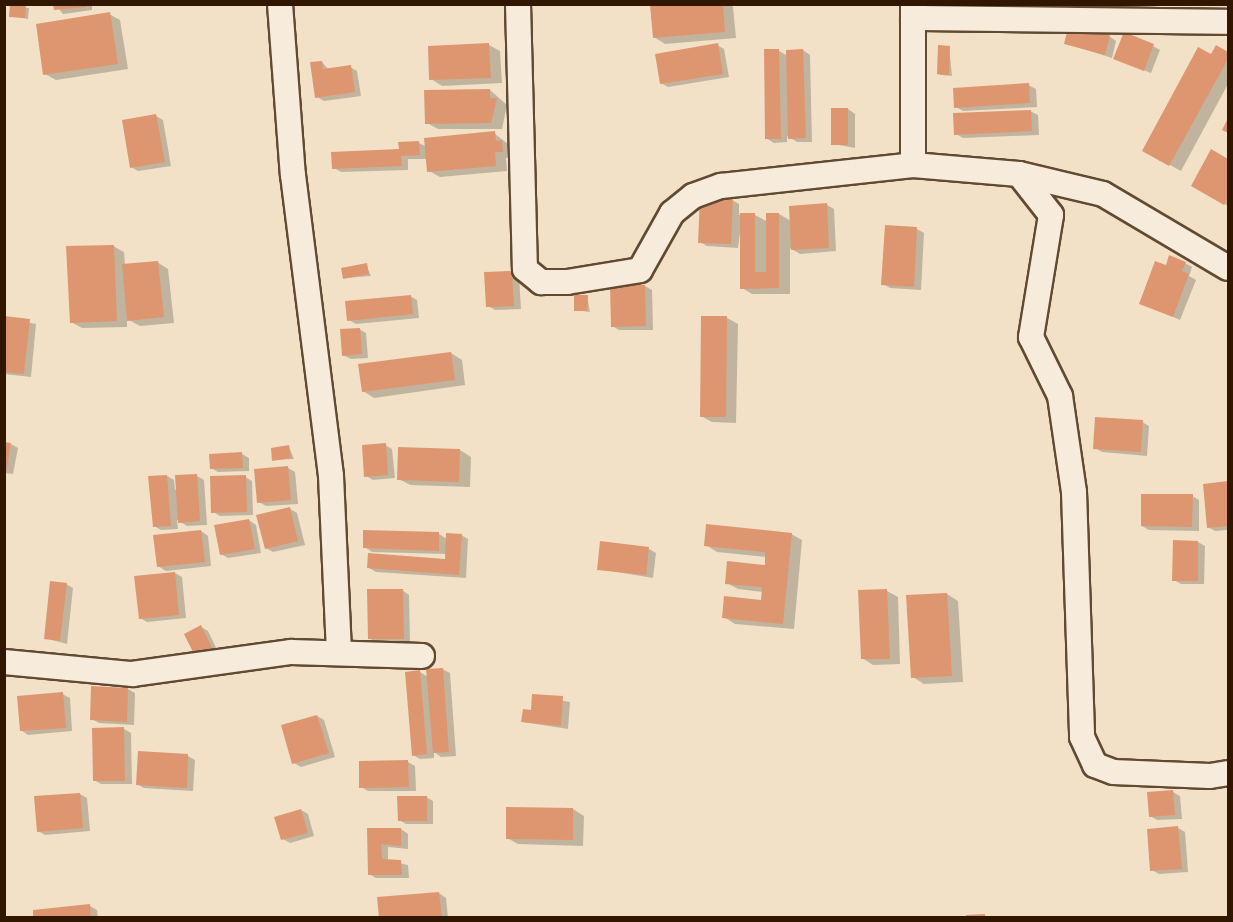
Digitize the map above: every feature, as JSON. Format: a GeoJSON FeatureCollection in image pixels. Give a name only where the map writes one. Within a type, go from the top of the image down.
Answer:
{"type":"FeatureCollection","features":[{"type":"Feature","properties":{"kind":"street"},"geometry":{"type":"LineString","coordinates":[[280,4],[293,175],[331,476],[339,653]]}},
{"type":"Feature","properties":{"kind":"street"},"geometry":{"type":"LineString","coordinates":[[518,4],[525,269],[541,282],[567,282],[640,270],[672,213],[693,196],[721,186],[913,165],[1019,174],[1103,194],[1228,268]]}},
{"type":"Feature","properties":{"kind":"street"},"geometry":{"type":"LineString","coordinates":[[913,165],[914,11],[1228,21]]}},
{"type":"Feature","properties":{"kind":"street"},"geometry":{"type":"LineString","coordinates":[[1019,174],[1051,216],[1030,337],[1060,396],[1074,492],[1082,737],[1095,765],[1113,772],[1210,776],[1228,773]]}},
{"type":"Feature","properties":{"kind":"street"},"geometry":{"type":"LineString","coordinates":[[4,662],[132,674],[291,652],[422,656]]}},
{"type":"Feature","properties":{"kind":"building"},"geometry":{"type":"Polygon","coordinates":[[[10,4],[26,4],[25,18],[9,17],[10,4]]]}},
{"type":"Feature","properties":{"kind":"building"},"geometry":{"type":"Polygon","coordinates":[[[53,4],[86,4],[86,7],[54,10],[53,4]]]}},
{"type":"Feature","properties":{"kind":"building"},"geometry":{"type":"Polygon","coordinates":[[[723,4],[725,32],[653,38],[650,5],[723,4]]]}},
{"type":"Feature","properties":{"kind":"building"},"geometry":{"type":"Polygon","coordinates":[[[110,12],[118,64],[43,75],[36,24],[110,12]]]}},
{"type":"Feature","properties":{"kind":"building"},"geometry":{"type":"Polygon","coordinates":[[[1069,24],[1110,35],[1105,55],[1064,44],[1069,24]]]}},
{"type":"Feature","properties":{"kind":"building"},"geometry":{"type":"Polygon","coordinates":[[[1124,32],[1154,44],[1144,71],[1113,59],[1124,32]]]}},
{"type":"Feature","properties":{"kind":"building"},"geometry":{"type":"Polygon","coordinates":[[[489,43],[491,78],[429,80],[428,46],[489,43]]]}},
{"type":"Feature","properties":{"kind":"building"},"geometry":{"type":"Polygon","coordinates":[[[718,43],[723,74],[660,84],[655,54],[718,43]]]}},
{"type":"Feature","properties":{"kind":"building"},"geometry":{"type":"Polygon","coordinates":[[[938,45],[950,46],[949,75],[937,74],[938,45]]]}},
{"type":"Feature","properties":{"kind":"building"},"geometry":{"type":"Polygon","coordinates":[[[1216,45],[1228,52],[1228,59],[1169,166],[1142,151],[1198,47],[1211,54],[1216,45]]]}},
{"type":"Feature","properties":{"kind":"building"},"geometry":{"type":"Polygon","coordinates":[[[764,49],[779,49],[781,139],[765,139],[764,49]]]}},
{"type":"Feature","properties":{"kind":"building"},"geometry":{"type":"Polygon","coordinates":[[[803,49],[806,138],[788,139],[786,50],[803,49]]]}},
{"type":"Feature","properties":{"kind":"building"},"geometry":{"type":"Polygon","coordinates":[[[322,61],[323,69],[351,65],[355,92],[315,98],[310,62],[322,61]]]}},
{"type":"Feature","properties":{"kind":"building"},"geometry":{"type":"Polygon","coordinates":[[[1029,83],[1030,103],[954,108],[953,88],[1029,83]]]}},
{"type":"Feature","properties":{"kind":"building"},"geometry":{"type":"Polygon","coordinates":[[[490,89],[490,98],[497,98],[491,123],[425,124],[424,90],[490,89]]]}},
{"type":"Feature","properties":{"kind":"building"},"geometry":{"type":"Polygon","coordinates":[[[831,108],[848,108],[848,145],[831,145],[831,108]]]}},
{"type":"Feature","properties":{"kind":"building"},"geometry":{"type":"Polygon","coordinates":[[[1031,110],[1032,131],[954,135],[953,113],[1031,110]]]}},
{"type":"Feature","properties":{"kind":"building"},"geometry":{"type":"Polygon","coordinates":[[[156,114],[165,162],[130,168],[122,120],[156,114]]]}},
{"type":"Feature","properties":{"kind":"building"},"geometry":{"type":"Polygon","coordinates":[[[1228,118],[1228,133],[1222,130],[1228,118]]]}},
{"type":"Feature","properties":{"kind":"building"},"geometry":{"type":"Polygon","coordinates":[[[495,131],[496,141],[502,140],[503,152],[495,152],[496,166],[427,172],[424,138],[495,131]]]}},
{"type":"Feature","properties":{"kind":"building"},"geometry":{"type":"Polygon","coordinates":[[[419,141],[420,155],[401,156],[402,166],[332,169],[331,152],[399,149],[398,142],[419,141]]]}},
{"type":"Feature","properties":{"kind":"building"},"geometry":{"type":"Polygon","coordinates":[[[1211,149],[1228,159],[1228,196],[1224,205],[1191,186],[1211,149]]]}},
{"type":"Feature","properties":{"kind":"building"},"geometry":{"type":"Polygon","coordinates":[[[700,197],[733,198],[731,244],[698,243],[700,197]]]}},
{"type":"Feature","properties":{"kind":"building"},"geometry":{"type":"Polygon","coordinates":[[[827,203],[829,248],[791,250],[789,206],[827,203]]]}},
{"type":"Feature","properties":{"kind":"building"},"geometry":{"type":"Polygon","coordinates":[[[740,213],[755,213],[755,272],[766,272],[766,213],[779,213],[779,288],[740,289],[740,213]]]}},
{"type":"Feature","properties":{"kind":"building"},"geometry":{"type":"Polygon","coordinates":[[[885,225],[917,227],[914,287],[881,285],[885,225]]]}},
{"type":"Feature","properties":{"kind":"building"},"geometry":{"type":"Polygon","coordinates":[[[114,245],[117,321],[70,323],[66,246],[114,245]]]}},
{"type":"Feature","properties":{"kind":"building"},"geometry":{"type":"Polygon","coordinates":[[[1169,255],[1186,262],[1182,271],[1189,274],[1173,317],[1139,304],[1155,261],[1166,265],[1169,255]]]}},
{"type":"Feature","properties":{"kind":"building"},"geometry":{"type":"Polygon","coordinates":[[[158,261],[164,317],[127,321],[122,264],[158,261]]]}},
{"type":"Feature","properties":{"kind":"building"},"geometry":{"type":"Polygon","coordinates":[[[367,263],[369,274],[343,279],[341,268],[367,263]]]}},
{"type":"Feature","properties":{"kind":"building"},"geometry":{"type":"Polygon","coordinates":[[[512,271],[514,306],[486,307],[484,272],[512,271]]]}},
{"type":"Feature","properties":{"kind":"building"},"geometry":{"type":"Polygon","coordinates":[[[610,285],[645,285],[646,326],[611,327],[610,285]]]}},
{"type":"Feature","properties":{"kind":"building"},"geometry":{"type":"Polygon","coordinates":[[[411,295],[413,314],[347,321],[345,301],[411,295]]]}},
{"type":"Feature","properties":{"kind":"building"},"geometry":{"type":"Polygon","coordinates":[[[574,295],[588,295],[587,311],[574,311],[574,295]]]}},
{"type":"Feature","properties":{"kind":"building"},"geometry":{"type":"Polygon","coordinates":[[[4,316],[30,319],[24,374],[4,372],[4,316]]]}},
{"type":"Feature","properties":{"kind":"building"},"geometry":{"type":"Polygon","coordinates":[[[701,316],[727,316],[726,417],[700,417],[701,316]]]}},
{"type":"Feature","properties":{"kind":"building"},"geometry":{"type":"Polygon","coordinates":[[[360,328],[362,354],[342,356],[340,329],[360,328]]]}},
{"type":"Feature","properties":{"kind":"building"},"geometry":{"type":"Polygon","coordinates":[[[451,352],[455,380],[362,392],[358,364],[451,352]]]}},
{"type":"Feature","properties":{"kind":"building"},"geometry":{"type":"Polygon","coordinates":[[[1095,417],[1143,420],[1141,452],[1093,449],[1095,417]]]}},
{"type":"Feature","properties":{"kind":"building"},"geometry":{"type":"Polygon","coordinates":[[[4,442],[11,443],[6,473],[4,473],[4,442]]]}},
{"type":"Feature","properties":{"kind":"building"},"geometry":{"type":"Polygon","coordinates":[[[386,443],[388,475],[364,477],[362,445],[386,443]]]}},
{"type":"Feature","properties":{"kind":"building"},"geometry":{"type":"Polygon","coordinates":[[[289,445],[291,458],[272,461],[271,448],[289,445]]]}},
{"type":"Feature","properties":{"kind":"building"},"geometry":{"type":"Polygon","coordinates":[[[398,447],[460,449],[459,482],[397,480],[398,447]]]}},
{"type":"Feature","properties":{"kind":"building"},"geometry":{"type":"Polygon","coordinates":[[[242,452],[243,468],[210,469],[209,454],[242,452]]]}},
{"type":"Feature","properties":{"kind":"building"},"geometry":{"type":"Polygon","coordinates":[[[288,466],[291,500],[257,503],[254,469],[288,466]]]}},
{"type":"Feature","properties":{"kind":"building"},"geometry":{"type":"Polygon","coordinates":[[[197,474],[200,521],[178,523],[175,475],[197,474]]]}},
{"type":"Feature","properties":{"kind":"building"},"geometry":{"type":"Polygon","coordinates":[[[167,475],[171,526],[153,527],[148,476],[167,475]]]}},
{"type":"Feature","properties":{"kind":"building"},"geometry":{"type":"Polygon","coordinates":[[[246,475],[247,512],[211,513],[210,476],[246,475]]]}},
{"type":"Feature","properties":{"kind":"building"},"geometry":{"type":"Polygon","coordinates":[[[1228,481],[1228,526],[1207,528],[1203,484],[1228,481]]]}},
{"type":"Feature","properties":{"kind":"building"},"geometry":{"type":"Polygon","coordinates":[[[1141,494],[1193,494],[1192,527],[1141,526],[1141,494]]]}},
{"type":"Feature","properties":{"kind":"building"},"geometry":{"type":"Polygon","coordinates":[[[290,507],[298,541],[265,549],[256,515],[290,507]]]}},
{"type":"Feature","properties":{"kind":"building"},"geometry":{"type":"Polygon","coordinates":[[[249,519],[255,549],[220,555],[214,525],[249,519]]]}},
{"type":"Feature","properties":{"kind":"building"},"geometry":{"type":"Polygon","coordinates":[[[706,524],[792,533],[783,624],[722,618],[724,596],[761,600],[762,587],[725,584],[727,561],[765,565],[765,552],[704,546],[706,524]]]}},
{"type":"Feature","properties":{"kind":"building"},"geometry":{"type":"Polygon","coordinates":[[[201,530],[205,562],[157,567],[153,535],[201,530]]]}},
{"type":"Feature","properties":{"kind":"building"},"geometry":{"type":"Polygon","coordinates":[[[363,530],[439,532],[439,551],[363,548],[363,530]]]}},
{"type":"Feature","properties":{"kind":"building"},"geometry":{"type":"Polygon","coordinates":[[[446,533],[462,534],[459,575],[367,568],[368,553],[445,559],[446,533]]]}},
{"type":"Feature","properties":{"kind":"building"},"geometry":{"type":"Polygon","coordinates":[[[1173,540],[1198,541],[1198,581],[1172,581],[1173,540]]]}},
{"type":"Feature","properties":{"kind":"building"},"geometry":{"type":"Polygon","coordinates":[[[600,541],[649,547],[646,575],[597,570],[600,541]]]}},
{"type":"Feature","properties":{"kind":"building"},"geometry":{"type":"Polygon","coordinates":[[[175,572],[179,615],[139,619],[134,576],[175,572]]]}},
{"type":"Feature","properties":{"kind":"building"},"geometry":{"type":"Polygon","coordinates":[[[50,581],[67,583],[60,641],[44,639],[50,581]]]}},
{"type":"Feature","properties":{"kind":"building"},"geometry":{"type":"Polygon","coordinates":[[[367,589],[403,589],[404,639],[368,639],[367,589]]]}},
{"type":"Feature","properties":{"kind":"building"},"geometry":{"type":"Polygon","coordinates":[[[887,589],[890,659],[861,659],[858,590],[887,589]]]}},
{"type":"Feature","properties":{"kind":"building"},"geometry":{"type":"Polygon","coordinates":[[[947,593],[952,676],[911,678],[906,595],[947,593]]]}},
{"type":"Feature","properties":{"kind":"building"},"geometry":{"type":"Polygon","coordinates":[[[201,625],[213,650],[196,658],[184,634],[201,625]]]}},
{"type":"Feature","properties":{"kind":"building"},"geometry":{"type":"Polygon","coordinates":[[[443,668],[449,752],[433,753],[426,669],[443,668]]]}},
{"type":"Feature","properties":{"kind":"building"},"geometry":{"type":"Polygon","coordinates":[[[420,670],[427,754],[412,756],[405,672],[420,670]]]}},
{"type":"Feature","properties":{"kind":"building"},"geometry":{"type":"Polygon","coordinates":[[[91,686],[128,688],[127,722],[90,720],[91,686]]]}},
{"type":"Feature","properties":{"kind":"building"},"geometry":{"type":"Polygon","coordinates":[[[63,692],[66,728],[20,731],[17,696],[63,692]]]}},
{"type":"Feature","properties":{"kind":"building"},"geometry":{"type":"Polygon","coordinates":[[[532,694],[563,696],[561,726],[521,722],[523,709],[531,710],[532,694]]]}},
{"type":"Feature","properties":{"kind":"building"},"geometry":{"type":"Polygon","coordinates":[[[317,715],[329,753],[292,764],[281,725],[317,715]]]}},
{"type":"Feature","properties":{"kind":"building"},"geometry":{"type":"Polygon","coordinates":[[[124,727],[125,781],[93,781],[92,728],[124,727]]]}},
{"type":"Feature","properties":{"kind":"building"},"geometry":{"type":"Polygon","coordinates":[[[138,751],[188,754],[187,788],[136,785],[138,751]]]}},
{"type":"Feature","properties":{"kind":"building"},"geometry":{"type":"Polygon","coordinates":[[[408,760],[409,787],[359,788],[359,761],[408,760]]]}},
{"type":"Feature","properties":{"kind":"building"},"geometry":{"type":"Polygon","coordinates":[[[1173,790],[1175,815],[1149,817],[1147,792],[1173,790]]]}},
{"type":"Feature","properties":{"kind":"building"},"geometry":{"type":"Polygon","coordinates":[[[80,793],[83,828],[37,832],[34,796],[80,793]]]}},
{"type":"Feature","properties":{"kind":"building"},"geometry":{"type":"Polygon","coordinates":[[[397,796],[427,796],[427,821],[398,821],[397,796]]]}},
{"type":"Feature","properties":{"kind":"building"},"geometry":{"type":"Polygon","coordinates":[[[506,807],[573,808],[573,840],[506,839],[506,807]]]}},
{"type":"Feature","properties":{"kind":"building"},"geometry":{"type":"Polygon","coordinates":[[[301,809],[308,833],[281,840],[274,817],[301,809]]]}},
{"type":"Feature","properties":{"kind":"building"},"geometry":{"type":"Polygon","coordinates":[[[1178,826],[1182,869],[1150,871],[1147,829],[1178,826]]]}},
{"type":"Feature","properties":{"kind":"building"},"geometry":{"type":"Polygon","coordinates":[[[367,828],[401,828],[401,846],[381,844],[382,859],[401,860],[402,875],[368,875],[367,828]]]}},
{"type":"Feature","properties":{"kind":"building"},"geometry":{"type":"Polygon","coordinates":[[[439,892],[442,918],[379,918],[377,897],[439,892]]]}},
{"type":"Feature","properties":{"kind":"building"},"geometry":{"type":"Polygon","coordinates":[[[90,904],[91,918],[33,918],[33,910],[90,904]]]}},
{"type":"Feature","properties":{"kind":"building"},"geometry":{"type":"Polygon","coordinates":[[[985,914],[985,918],[966,918],[966,915],[985,914]]]}}]}
